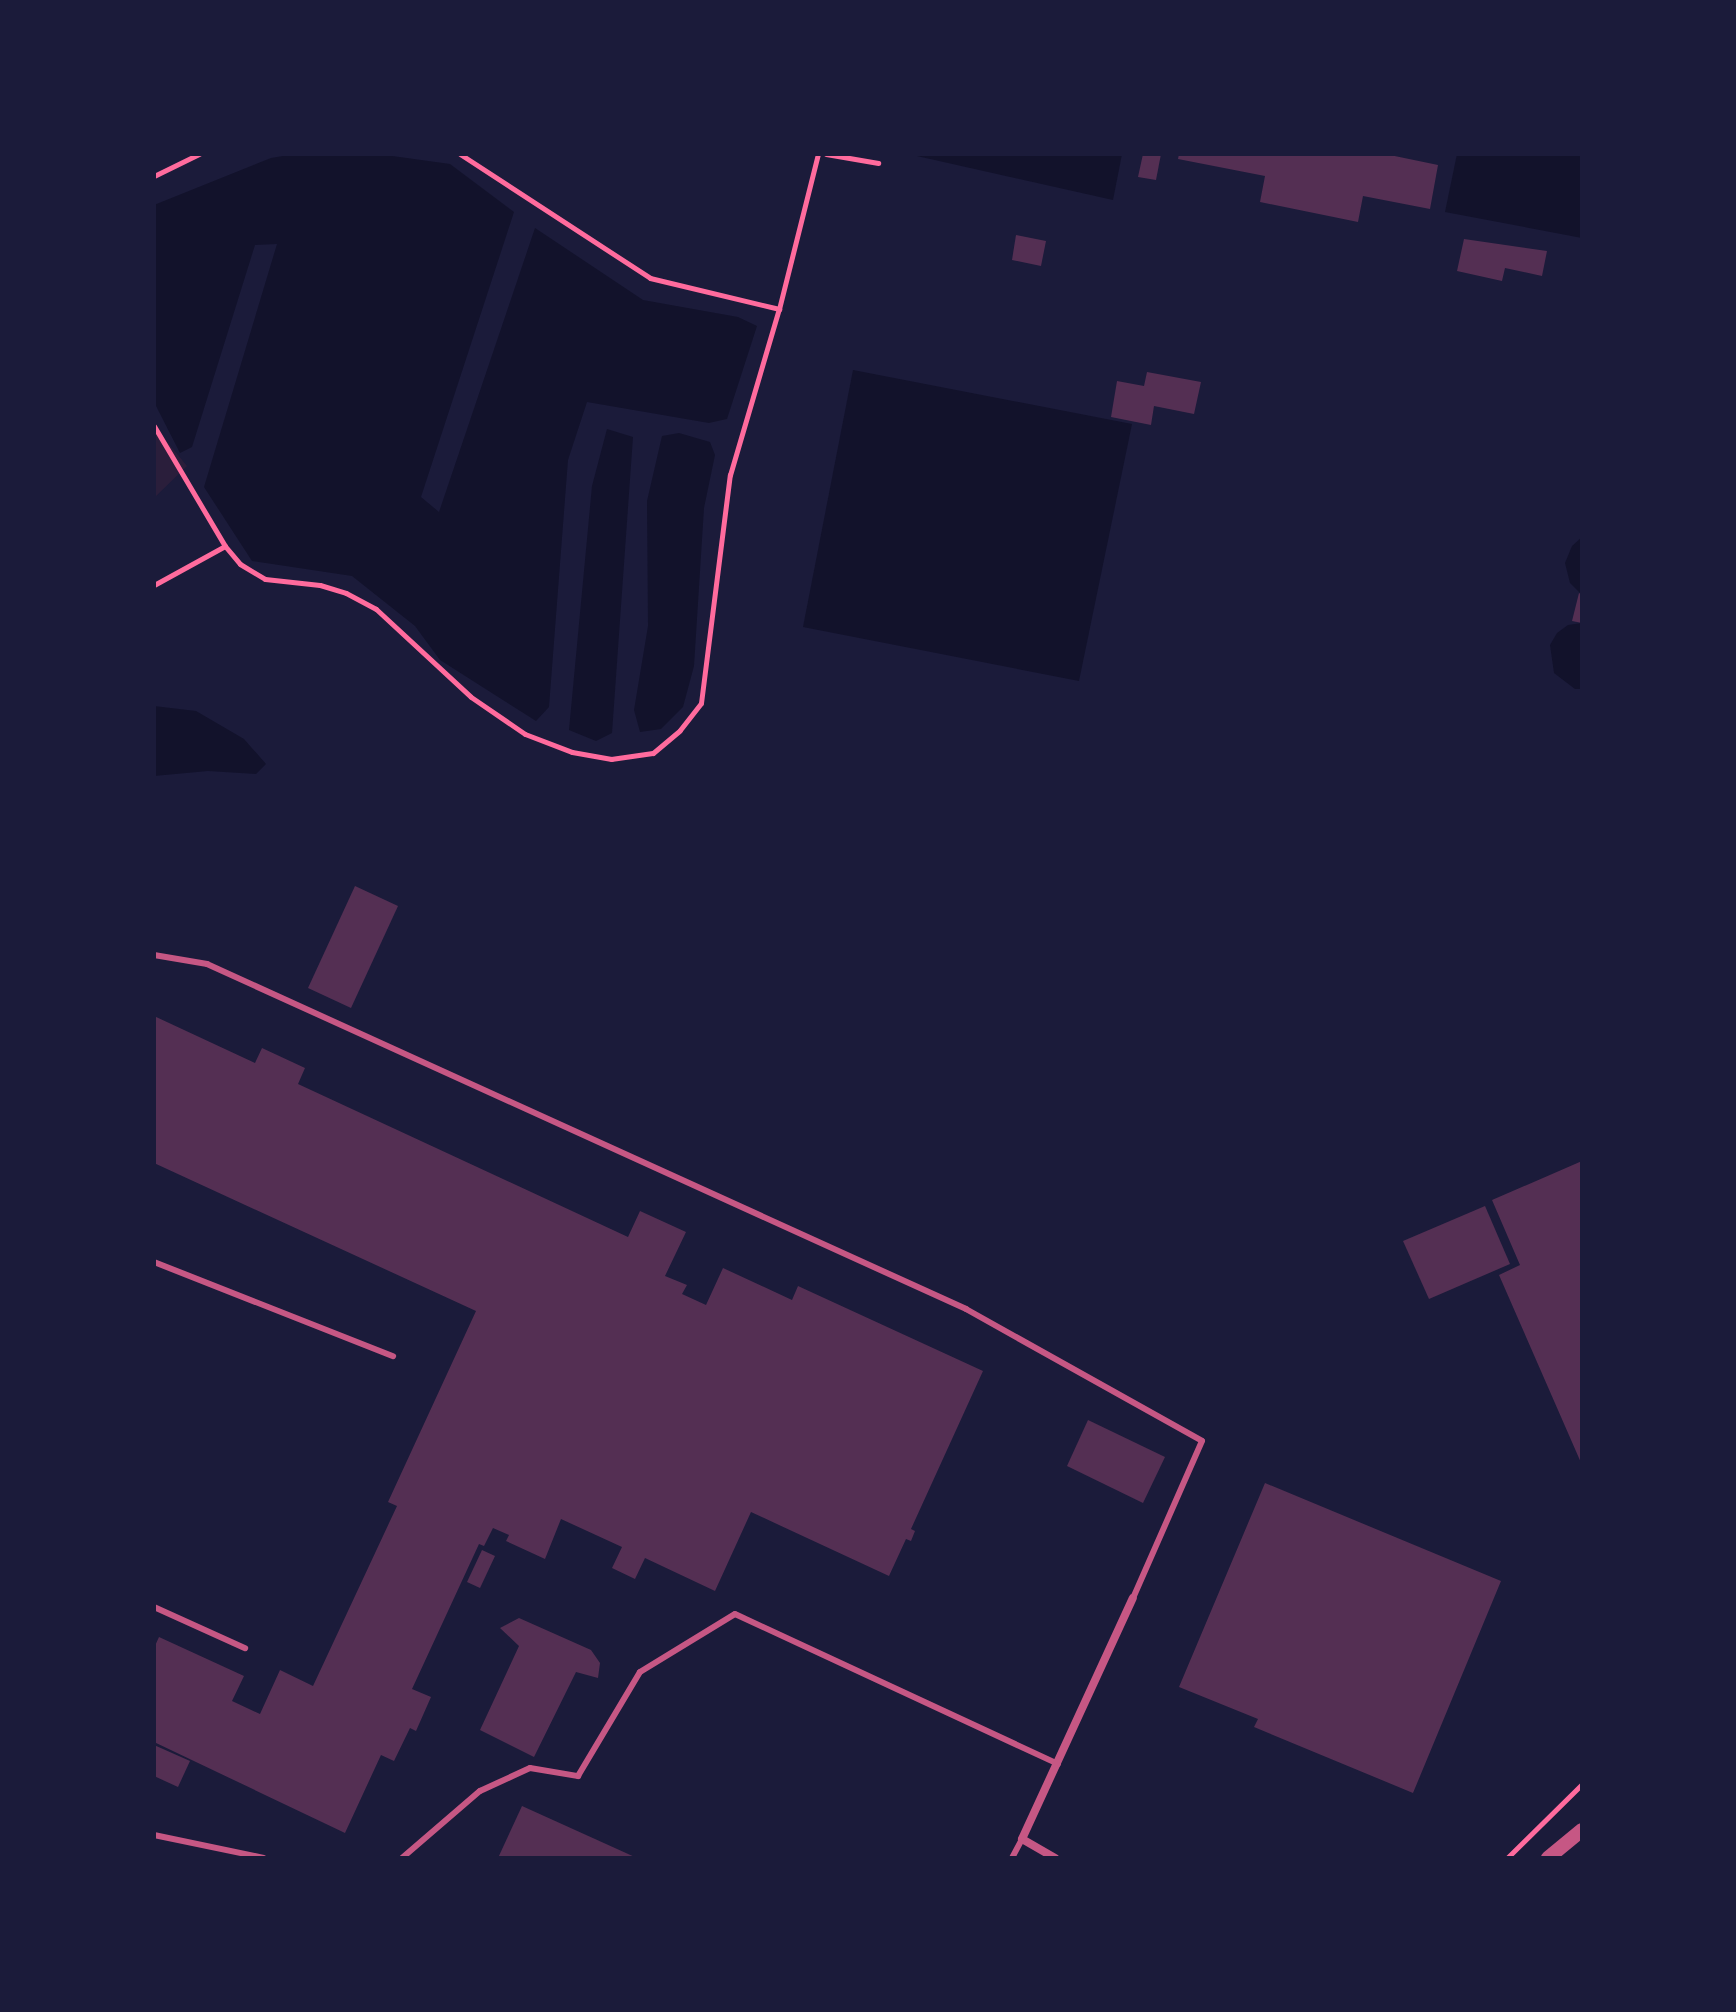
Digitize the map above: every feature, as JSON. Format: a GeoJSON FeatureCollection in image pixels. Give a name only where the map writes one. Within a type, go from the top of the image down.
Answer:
{"type":"FeatureCollection","features":[{"type":"Feature","properties":{"kind":"street"},"geometry":{"type":"LineString","coordinates":[[1055,1858],[1022,1839],[1133,1598]]}},
{"type":"Feature","properties":{"kind":"street"},"geometry":{"type":"LineString","coordinates":[[1548,1858],[1582,1830]]}},
{"type":"Feature","properties":{"kind":"lane"},"geometry":{"type":"LineString","coordinates":[[154,955],[207,964],[966,1309],[1202,1441],[1133,1598]]}},
{"type":"Feature","properties":{"kind":"lane"},"geometry":{"type":"LineString","coordinates":[[154,1262],[393,1356]]}},
{"type":"Feature","properties":{"kind":"lane"},"geometry":{"type":"LineString","coordinates":[[154,1607],[245,1648]]}},
{"type":"Feature","properties":{"kind":"lane"},"geometry":{"type":"LineString","coordinates":[[402,1858],[480,1791],[492,1785],[530,1768],[578,1776],[640,1672],[735,1614],[1058,1764]]}},
{"type":"Feature","properties":{"kind":"lane"},"geometry":{"type":"LineString","coordinates":[[154,1835],[264,1858]]}},
{"type":"Feature","properties":{"kind":"lane"},"geometry":{"type":"LineString","coordinates":[[1012,1858],[1022,1839]]}},
{"type":"Feature","properties":{"kind":"path"},"geometry":{"type":"LineString","coordinates":[[154,176],[199,154]]}},
{"type":"Feature","properties":{"kind":"path"},"geometry":{"type":"LineString","coordinates":[[460,154],[650,278],[779,309]]}},
{"type":"Feature","properties":{"kind":"path"},"geometry":{"type":"LineString","coordinates":[[154,426],[225,546],[240,564],[265,579],[320,585],[346,593],[376,609],[471,697],[525,734],[572,752],[611,759],[653,753],[680,730],[701,703],[730,475],[779,309],[818,154]]}},
{"type":"Feature","properties":{"kind":"path"},"geometry":{"type":"LineString","coordinates":[[826,154],[878,163]]}},
{"type":"Feature","properties":{"kind":"path"},"geometry":{"type":"LineString","coordinates":[[154,585],[225,546]]}},
{"type":"Feature","properties":{"kind":"path"},"geometry":{"type":"LineString","coordinates":[[1507,1858],[1582,1784]]}},
{"type":"Feature","properties":{"kind":"shaded area"},"geometry":{"type":"Polygon","coordinates":[[[295,154],[378,154],[450,164],[514,212],[421,497],[439,512],[535,228],[643,300],[738,317],[757,326],[727,419],[709,423],[587,402],[568,460],[549,707],[536,721],[440,660],[415,626],[352,576],[252,561],[204,487],[277,244],[255,245],[192,447],[180,453],[154,402],[154,205],[271,158],[295,154]]]}},
{"type":"Feature","properties":{"kind":"shaded area"},"geometry":{"type":"Polygon","coordinates":[[[908,154],[1122,154],[1113,200],[908,154]]]}},
{"type":"Feature","properties":{"kind":"shaded area"},"geometry":{"type":"Polygon","coordinates":[[[1457,154],[1582,154],[1582,238],[1445,212],[1457,154]]]}},
{"type":"Feature","properties":{"kind":"shaded area"},"geometry":{"type":"Polygon","coordinates":[[[853,370],[1132,424],[1079,681],[803,627],[853,370]]]}},
{"type":"Feature","properties":{"kind":"shaded area"},"geometry":{"type":"Polygon","coordinates":[[[154,426],[187,466],[154,498],[154,426]]]}},
{"type":"Feature","properties":{"kind":"shaded area"},"geometry":{"type":"Polygon","coordinates":[[[607,429],[633,437],[612,733],[596,741],[569,730],[592,486],[607,429]]]}},
{"type":"Feature","properties":{"kind":"shaded area"},"geometry":{"type":"Polygon","coordinates":[[[679,433],[710,442],[715,455],[704,508],[694,666],[683,707],[661,729],[640,732],[634,710],[648,626],[647,501],[662,436],[679,433]]]}},
{"type":"Feature","properties":{"kind":"shaded area"},"geometry":{"type":"Polygon","coordinates":[[[1582,537],[1582,595],[1570,583],[1565,563],[1572,546],[1582,537]]]}},
{"type":"Feature","properties":{"kind":"shaded area"},"geometry":{"type":"Polygon","coordinates":[[[1582,623],[1582,689],[1575,689],[1554,673],[1550,645],[1557,633],[1568,625],[1582,623]]]}},
{"type":"Feature","properties":{"kind":"shaded area"},"geometry":{"type":"Polygon","coordinates":[[[154,706],[196,711],[244,739],[266,764],[256,774],[208,771],[154,776],[154,706]]]}},
{"type":"Feature","properties":{"kind":"building"},"geometry":{"type":"Polygon","coordinates":[[[1143,154],[1161,154],[1156,180],[1138,177],[1143,154]]]}},
{"type":"Feature","properties":{"kind":"building"},"geometry":{"type":"Polygon","coordinates":[[[1179,154],[1385,154],[1438,165],[1430,209],[1363,196],[1358,222],[1260,202],[1265,176],[1178,159],[1179,154]]]}},
{"type":"Feature","properties":{"kind":"building"},"geometry":{"type":"Polygon","coordinates":[[[1016,235],[1046,241],[1041,266],[1012,260],[1016,235]]]}},
{"type":"Feature","properties":{"kind":"building"},"geometry":{"type":"Polygon","coordinates":[[[1464,239],[1547,251],[1542,276],[1505,268],[1502,281],[1457,271],[1464,239]]]}},
{"type":"Feature","properties":{"kind":"building"},"geometry":{"type":"Polygon","coordinates":[[[1147,372],[1201,382],[1194,414],[1154,406],[1151,425],[1111,417],[1117,381],[1144,386],[1147,372]]]}},
{"type":"Feature","properties":{"kind":"building"},"geometry":{"type":"Polygon","coordinates":[[[1579,593],[1582,595],[1582,623],[1572,621],[1579,593]]]}},
{"type":"Feature","properties":{"kind":"building"},"geometry":{"type":"Polygon","coordinates":[[[355,886],[398,906],[351,1008],[308,988],[355,886]]]}},
{"type":"Feature","properties":{"kind":"building"},"geometry":{"type":"Polygon","coordinates":[[[154,1016],[255,1063],[262,1048],[305,1068],[298,1084],[628,1237],[640,1211],[686,1232],[665,1276],[687,1285],[682,1294],[706,1305],[723,1268],[792,1300],[798,1286],[983,1371],[911,1529],[915,1531],[911,1541],[906,1539],[889,1576],[751,1512],[715,1591],[645,1558],[635,1579],[612,1568],[622,1547],[561,1519],[545,1559],[506,1541],[509,1535],[493,1528],[484,1546],[479,1544],[412,1689],[431,1697],[416,1731],[410,1728],[394,1761],[381,1755],[345,1833],[154,1742],[154,1648],[159,1637],[244,1676],[232,1701],[260,1714],[280,1670],[313,1686],[397,1506],[388,1502],[476,1311],[154,1163],[154,1016]]]}},
{"type":"Feature","properties":{"kind":"building"},"geometry":{"type":"Polygon","coordinates":[[[1582,1161],[1582,1465],[1499,1275],[1520,1265],[1492,1200],[1582,1161]]]}},
{"type":"Feature","properties":{"kind":"building"},"geometry":{"type":"Polygon","coordinates":[[[1485,1206],[1510,1264],[1429,1299],[1403,1241],[1485,1206]]]}},
{"type":"Feature","properties":{"kind":"building"},"geometry":{"type":"Polygon","coordinates":[[[1088,1420],[1165,1457],[1143,1503],[1067,1466],[1088,1420]]]}},
{"type":"Feature","properties":{"kind":"building"},"geometry":{"type":"Polygon","coordinates":[[[1265,1483],[1501,1581],[1413,1793],[1254,1727],[1258,1719],[1179,1687],[1265,1483]]]}},
{"type":"Feature","properties":{"kind":"building"},"geometry":{"type":"Polygon","coordinates":[[[482,1550],[495,1556],[480,1588],[467,1582],[482,1550]]]}},
{"type":"Feature","properties":{"kind":"building"},"geometry":{"type":"Polygon","coordinates":[[[519,1618],[591,1650],[600,1663],[598,1678],[576,1672],[534,1757],[480,1730],[519,1646],[500,1628],[519,1618]]]}},
{"type":"Feature","properties":{"kind":"building"},"geometry":{"type":"Polygon","coordinates":[[[154,1745],[190,1761],[178,1787],[154,1776],[154,1745]]]}},
{"type":"Feature","properties":{"kind":"building"},"geometry":{"type":"Polygon","coordinates":[[[522,1806],[637,1858],[498,1858],[522,1806]]]}}]}
